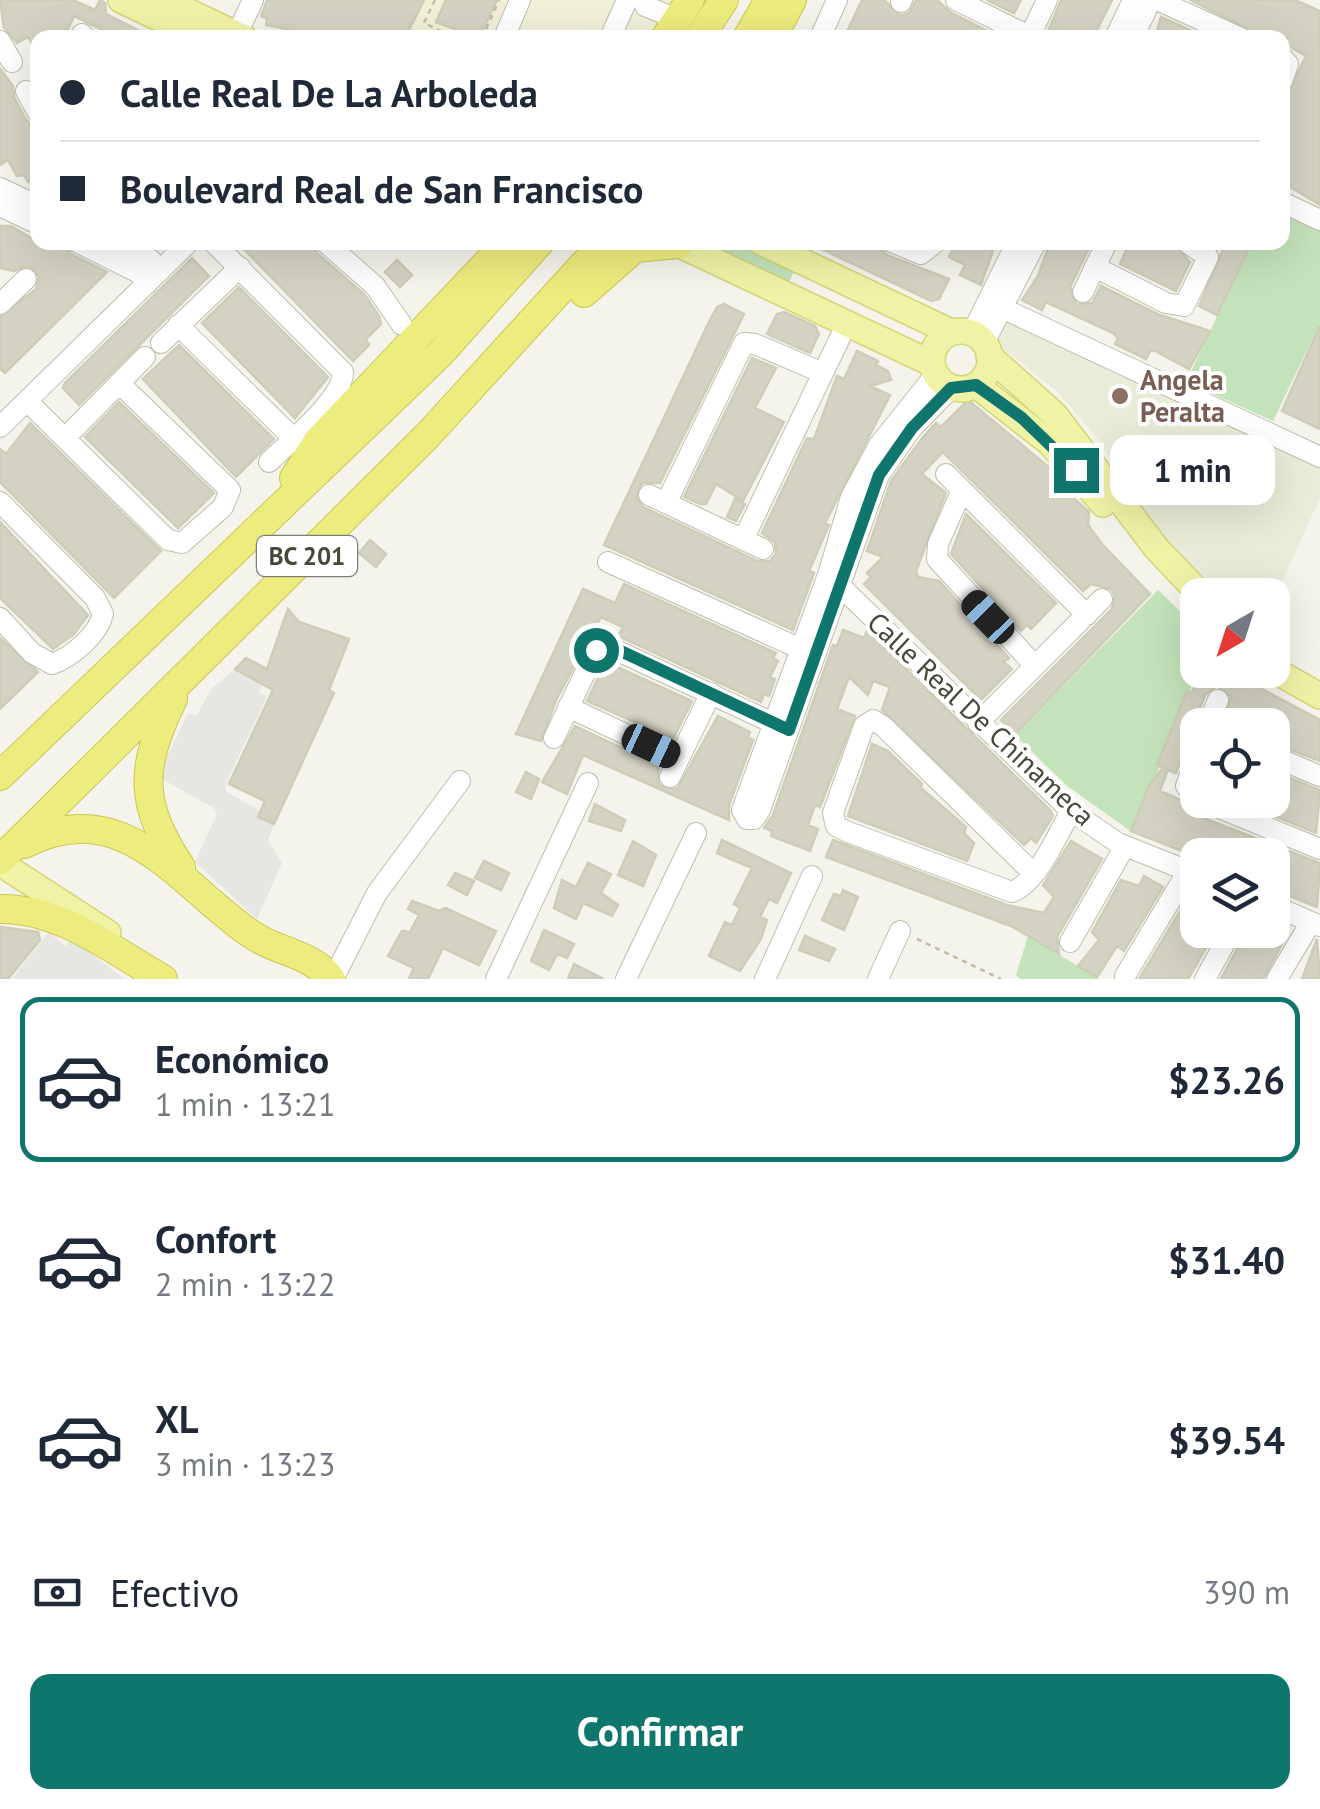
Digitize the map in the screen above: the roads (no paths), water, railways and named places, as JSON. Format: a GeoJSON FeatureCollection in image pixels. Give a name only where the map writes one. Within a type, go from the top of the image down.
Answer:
{"type":"FeatureCollection","features":[{"type":"Feature","properties":{"kind":"highway"},"geometry":{"type":"LineString","coordinates":[[704,30],[724,0]]}},
{"type":"Feature","properties":{"kind":"highway"},"geometry":{"type":"LineString","coordinates":[[752,30],[770,0]]}},
{"type":"Feature","properties":{"kind":"highway"},"geometry":{"type":"LineString","coordinates":[[776,30],[792,0]]}},
{"type":"Feature","properties":{"kind":"highway"},"geometry":{"type":"LineString","coordinates":[[280,505],[318,440],[494,250]]}},
{"type":"Feature","properties":{"kind":"highway","name":"BC 201"},"geometry":{"type":"LineString","coordinates":[[2,774],[440,354],[533,250]]}},
{"type":"Feature","properties":{"kind":"highway","name":"BC 201"},"geometry":{"type":"LineString","coordinates":[[3,858],[512,348],[597,250]]}},
{"type":"Feature","properties":{"kind":"highway"},"geometry":{"type":"LineString","coordinates":[[320,543],[373,512],[622,256],[636,250]]}},
{"type":"Feature","properties":{"kind":"highway"},"geometry":{"type":"LineString","coordinates":[[182,682],[148,759],[147,786],[152,818],[190,881]]}},
{"type":"Feature","properties":{"kind":"highway"},"geometry":{"type":"LineString","coordinates":[[3,858],[63,828],[106,830],[130,840],[190,881],[249,933],[312,962],[332,979]]}},
{"type":"Feature","properties":{"kind":"highway"},"geometry":{"type":"LineString","coordinates":[[0,909],[28,909],[56,918],[163,979]]}},
{"type":"Feature","properties":{"kind":"main road"},"geometry":{"type":"LineString","coordinates":[[121,0],[184,30]]}},
{"type":"Feature","properties":{"kind":"main road"},"geometry":{"type":"LineString","coordinates":[[164,0],[227,30]]}},
{"type":"Feature","properties":{"kind":"main road"},"geometry":{"type":"LineString","coordinates":[[691,250],[847,323],[948,378],[1050,443],[1158,573],[1180,594]]}},
{"type":"Feature","properties":{"kind":"main road"},"geometry":{"type":"LineString","coordinates":[[777,250],[974,341],[1055,414],[1156,549],[1184,578]]}},
{"type":"Feature","properties":{"kind":"main road"},"geometry":{"type":"LineString","coordinates":[[799,301],[799,286],[816,269]]}},
{"type":"Feature","properties":{"kind":"main road"},"geometry":{"type":"LineString","coordinates":[[847,323],[859,307],[861,292]]}},
{"type":"Feature","properties":{"kind":"main road"},"geometry":{"type":"LineString","coordinates":[[948,378],[987,372],[974,341]]}},
{"type":"Feature","properties":{"kind":"main road"},"geometry":{"type":"LineString","coordinates":[[948,378],[936,344],[974,341]]}},
{"type":"Feature","properties":{"kind":"main road"},"geometry":{"type":"LineString","coordinates":[[1290,662],[1320,678]]}},
{"type":"Feature","properties":{"kind":"main road"},"geometry":{"type":"LineString","coordinates":[[1290,679],[1320,696]]}},
{"type":"Feature","properties":{"kind":"main road"},"geometry":{"type":"LineString","coordinates":[[3,858],[179,979]]}},
{"type":"Feature","properties":{"kind":"street"},"geometry":{"type":"LineString","coordinates":[[242,30],[252,0]]}},
{"type":"Feature","properties":{"kind":"street"},"geometry":{"type":"LineString","coordinates":[[507,30],[520,0]]}},
{"type":"Feature","properties":{"kind":"street"},"geometry":{"type":"LineString","coordinates":[[824,30],[837,0]]}},
{"type":"Feature","properties":{"kind":"street"},"geometry":{"type":"LineString","coordinates":[[956,0],[1017,30]]}},
{"type":"Feature","properties":{"kind":"street"},"geometry":{"type":"LineString","coordinates":[[1034,30],[1048,0]]}},
{"type":"Feature","properties":{"kind":"street"},"geometry":{"type":"LineString","coordinates":[[616,30],[638,2],[677,19]]}},
{"type":"Feature","properties":{"kind":"street"},"geometry":{"type":"LineString","coordinates":[[1141,2],[1206,30]]}},
{"type":"Feature","properties":{"kind":"street"},"geometry":{"type":"LineString","coordinates":[[1122,30],[1141,2]]}},
{"type":"Feature","properties":{"kind":"street"},"geometry":{"type":"LineString","coordinates":[[1135,30],[1141,2]]}},
{"type":"Feature","properties":{"kind":"street"},"geometry":{"type":"LineString","coordinates":[[0,41],[12,62]]}},
{"type":"Feature","properties":{"kind":"street"},"geometry":{"type":"LineString","coordinates":[[26,91],[30,98]]}},
{"type":"Feature","properties":{"kind":"street"},"geometry":{"type":"LineString","coordinates":[[0,188],[30,202]]}},
{"type":"Feature","properties":{"kind":"street"},"geometry":{"type":"LineString","coordinates":[[0,206],[30,220]]}},
{"type":"Feature","properties":{"kind":"street"},"geometry":{"type":"LineString","coordinates":[[1290,206],[1320,220]]}},
{"type":"Feature","properties":{"kind":"street"},"geometry":{"type":"LineString","coordinates":[[100,250],[149,272]]}},
{"type":"Feature","properties":{"kind":"street"},"geometry":{"type":"LineString","coordinates":[[123,250],[149,272]]}},
{"type":"Feature","properties":{"kind":"street"},"geometry":{"type":"LineString","coordinates":[[149,272],[164,250]]}},
{"type":"Feature","properties":{"kind":"street"},"geometry":{"type":"LineString","coordinates":[[1,406],[178,250]]}},
{"type":"Feature","properties":{"kind":"street"},"geometry":{"type":"LineString","coordinates":[[221,250],[343,372],[339,388],[269,462]]}},
{"type":"Feature","properties":{"kind":"street"},"geometry":{"type":"LineString","coordinates":[[334,250],[375,286],[402,325]]}},
{"type":"Feature","properties":{"kind":"street"},"geometry":{"type":"LineString","coordinates":[[996,305],[1014,250]]}},
{"type":"Feature","properties":{"kind":"street"},"geometry":{"type":"LineString","coordinates":[[974,341],[1031,250]]}},
{"type":"Feature","properties":{"kind":"street"},"geometry":{"type":"LineString","coordinates":[[1083,292],[1103,250]]}},
{"type":"Feature","properties":{"kind":"street"},"geometry":{"type":"LineString","coordinates":[[1095,267],[1166,303],[1184,306],[1208,257],[1198,250]]}},
{"type":"Feature","properties":{"kind":"street"},"geometry":{"type":"LineString","coordinates":[[65,438],[240,267]]}},
{"type":"Feature","properties":{"kind":"street"},"geometry":{"type":"LineString","coordinates":[[3,296],[26,279]]}},
{"type":"Feature","properties":{"kind":"street"},"geometry":{"type":"LineString","coordinates":[[996,305],[1320,457]]}},
{"type":"Feature","properties":{"kind":"street"},"geometry":{"type":"LineString","coordinates":[[743,540],[847,323]]}},
{"type":"Feature","properties":{"kind":"street"},"geometry":{"type":"LineString","coordinates":[[178,325],[293,438]]}},
{"type":"Feature","properties":{"kind":"street"},"geometry":{"type":"LineString","coordinates":[[763,549],[657,499],[744,344],[756,344],[824,373]]}},
{"type":"Feature","properties":{"kind":"street"},"geometry":{"type":"LineString","coordinates":[[0,427],[72,346]]}},
{"type":"Feature","properties":{"kind":"street"},"geometry":{"type":"LineString","coordinates":[[554,738],[594,654],[605,645],[782,726],[835,581],[864,470],[948,378]]}},
{"type":"Feature","properties":{"kind":"street"},"geometry":{"type":"LineString","coordinates":[[27,401],[172,542],[187,540],[215,516],[230,490],[119,382]]}},
{"type":"Feature","properties":{"kind":"street"},"geometry":{"type":"LineString","coordinates":[[946,474],[1086,614]]}},
{"type":"Feature","properties":{"kind":"street"},"geometry":{"type":"LineString","coordinates":[[962,490],[938,544],[937,559],[1034,665]]}},
{"type":"Feature","properties":{"kind":"street"},"geometry":{"type":"LineString","coordinates":[[0,503],[95,598],[103,614],[96,629],[67,657],[52,664],[32,653],[0,618]]}},
{"type":"Feature","properties":{"kind":"street"},"geometry":{"type":"LineString","coordinates":[[608,562],[809,653]]}},
{"type":"Feature","properties":{"kind":"street","name":"Calle Real De Chinameca"},"geometry":{"type":"LineString","coordinates":[[835,581],[1071,812],[1125,846],[1180,868]]}},
{"type":"Feature","properties":{"kind":"street"},"geometry":{"type":"LineString","coordinates":[[978,723],[1102,599]]}},
{"type":"Feature","properties":{"kind":"street"},"geometry":{"type":"LineString","coordinates":[[568,707],[674,768],[710,692]]}},
{"type":"Feature","properties":{"kind":"street"},"geometry":{"type":"LineString","coordinates":[[1215,708],[1218,700]]}},
{"type":"Feature","properties":{"kind":"street"},"geometry":{"type":"LineString","coordinates":[[1032,873],[883,726],[870,720],[834,807],[834,822],[848,832],[996,888],[1018,890],[1032,873],[1071,812]]}},
{"type":"Feature","properties":{"kind":"street"},"geometry":{"type":"LineString","coordinates":[[1290,764],[1320,776]]}},
{"type":"Feature","properties":{"kind":"street"},"geometry":{"type":"LineString","coordinates":[[332,979],[377,893],[460,781]]}},
{"type":"Feature","properties":{"kind":"street"},"geometry":{"type":"LineString","coordinates":[[496,979],[588,783]]}},
{"type":"Feature","properties":{"kind":"street"},"geometry":{"type":"LineString","coordinates":[[1243,818],[1320,849]]}},
{"type":"Feature","properties":{"kind":"street"},"geometry":{"type":"LineString","coordinates":[[626,979],[696,833]]}},
{"type":"Feature","properties":{"kind":"street"},"geometry":{"type":"LineString","coordinates":[[1070,942],[1125,846]]}},
{"type":"Feature","properties":{"kind":"street"},"geometry":{"type":"LineString","coordinates":[[765,979],[812,876]]}},
{"type":"Feature","properties":{"kind":"street"},"geometry":{"type":"LineString","coordinates":[[1124,976],[1180,892]]}},
{"type":"Feature","properties":{"kind":"street"},"geometry":{"type":"LineString","coordinates":[[1277,979],[1316,924],[1290,913]]}},
{"type":"Feature","properties":{"kind":"street"},"geometry":{"type":"LineString","coordinates":[[878,979],[900,931]]}},
{"type":"Feature","properties":{"kind":"street"},"geometry":{"type":"LineString","coordinates":[[1204,979],[1222,948]]}},
{"type":"Feature","properties":{"kind":"place","name":"Angela Peralta"},"geometry":{"type":"Point","coordinates":[1120,396]}}]}
